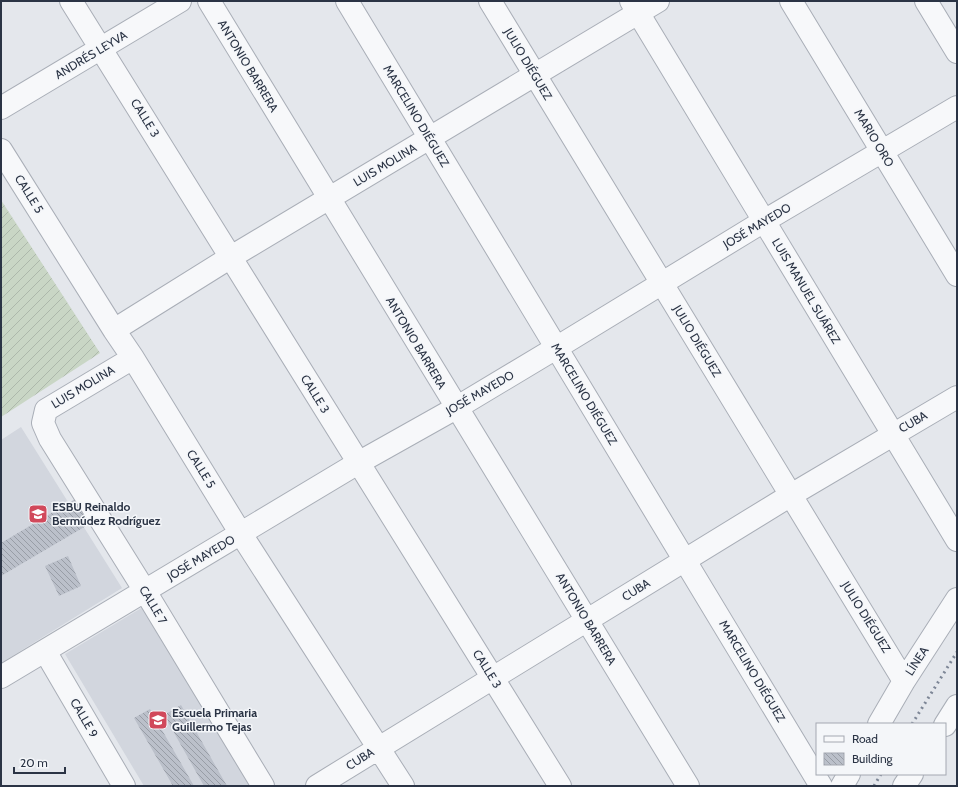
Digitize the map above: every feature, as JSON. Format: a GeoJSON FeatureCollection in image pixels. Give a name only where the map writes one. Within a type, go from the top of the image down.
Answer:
{"type":"FeatureCollection","features":[{"type":"Feature","properties":{"kind":"street","name":"CALLE 3"},"geometry":{"type":"LineString","coordinates":[[72,1],[560,786]]}},
{"type":"Feature","properties":{"kind":"street","name":"ANDRÉS LEYVA"},"geometry":{"type":"LineString","coordinates":[[1,108],[180,1]]}},
{"type":"Feature","properties":{"kind":"street","name":"ANTONIO BARRERA"},"geometry":{"type":"LineString","coordinates":[[209,1],[688,786]]}},
{"type":"Feature","properties":{"kind":"street","name":"MARCELINO DIÉGUEZ"},"geometry":{"type":"LineString","coordinates":[[347,1],[822,786]]}},
{"type":"Feature","properties":{"kind":"street","name":"JULIO DIÉGUEZ"},"geometry":{"type":"LineString","coordinates":[[490,1],[904,681]]}},
{"type":"Feature","properties":{"kind":"street","name":"LUIS MOLINA"},"geometry":{"type":"LineString","coordinates":[[114,330],[535,75],[635,7],[658,1]]}},
{"type":"Feature","properties":{"kind":"street","name":"MARIO ORO"},"geometry":{"type":"LineString","coordinates":[[791,1],[957,275]]}},
{"type":"Feature","properties":{"kind":"street"},"geometry":{"type":"LineString","coordinates":[[926,1],[957,52]]}},
{"type":"Feature","properties":{"kind":"street","name":"LUIS MANUEL SUÁREZ"},"geometry":{"type":"LineString","coordinates":[[635,7],[957,540]]}},
{"type":"Feature","properties":{"kind":"street","name":"JOSÉ MAYEDO"},"geometry":{"type":"LineString","coordinates":[[1,677],[358,463],[456,408],[661,283],[957,107]]}},
{"type":"Feature","properties":{"kind":"street","name":"CALLE 5"},"geometry":{"type":"LineString","coordinates":[[1,150],[241,534],[403,786]]}},
{"type":"Feature","properties":{"kind":"street","name":"LUIS MOLINA"},"geometry":{"type":"LineString","coordinates":[[43,423],[46,410],[132,358]]}},
{"type":"Feature","properties":{"kind":"street","name":"CUBA"},"geometry":{"type":"LineString","coordinates":[[317,786],[684,560],[892,434],[957,397]]}},
{"type":"Feature","properties":{"kind":"street","name":"CALLE 7"},"geometry":{"type":"LineString","coordinates":[[43,423],[50,439],[145,591],[263,786]]}},
{"type":"Feature","properties":{"kind":"street","name":"LÍNEA"},"geometry":{"type":"LineString","coordinates":[[880,723],[904,681],[957,599]]}},
{"type":"Feature","properties":{"kind":"street","name":"CALLE 9"},"geometry":{"type":"LineString","coordinates":[[45,651],[124,786]]}},
{"type":"Feature","properties":{"kind":"street"},"geometry":{"type":"LineString","coordinates":[[842,786],[848,775]]}},
{"type":"Feature","properties":{"kind":"street"},"geometry":{"type":"LineString","coordinates":[[904,786],[911,775]]}},
{"type":"Feature","properties":{"kind":"shaded area","name":"ESBU Reinaldo Bermúdez Rodríguez"},"geometry":{"type":"Polygon","coordinates":[[[21,427],[122,588],[1,663],[1,440],[21,427]]]}},
{"type":"Feature","properties":{"kind":"shaded area","name":"Escuela Primaria Guillermo Tejas"},"geometry":{"type":"Polygon","coordinates":[[[143,607],[250,786],[144,786],[65,654],[143,607]]]}},
{"type":"Feature","properties":{"kind":"green space"},"geometry":{"type":"Polygon","coordinates":[[[1,200],[100,353],[1,417],[1,200]]]}},
{"type":"Feature","properties":{"kind":"building"},"geometry":{"type":"Polygon","coordinates":[[[77,498],[91,523],[1,576],[1,543],[77,498]]]}},
{"type":"Feature","properties":{"kind":"building"},"geometry":{"type":"Polygon","coordinates":[[[68,556],[81,586],[59,596],[45,566],[68,556]]]}},
{"type":"Feature","properties":{"kind":"building"},"geometry":{"type":"Polygon","coordinates":[[[181,705],[227,786],[204,786],[164,715],[181,705]]]}},
{"type":"Feature","properties":{"kind":"building"},"geometry":{"type":"Polygon","coordinates":[[[150,709],[194,786],[173,786],[134,718],[150,709]]]}},
{"type":"Feature","properties":{"kind":"railway"},"geometry":{"type":"LineString","coordinates":[[913,723],[957,652]]}},
{"type":"Feature","properties":{"kind":"railway"},"geometry":{"type":"LineString","coordinates":[[874,786],[880,775]]}},
{"type":"Feature","properties":{"kind":"place","name":"ESBU Reinaldo Bermúdez Rodríguez"},"geometry":{"type":"Point","coordinates":[38,514]}},
{"type":"Feature","properties":{"kind":"place","name":"Escuela Primaria Guillermo Tejas"},"geometry":{"type":"Point","coordinates":[158,720]}}]}
